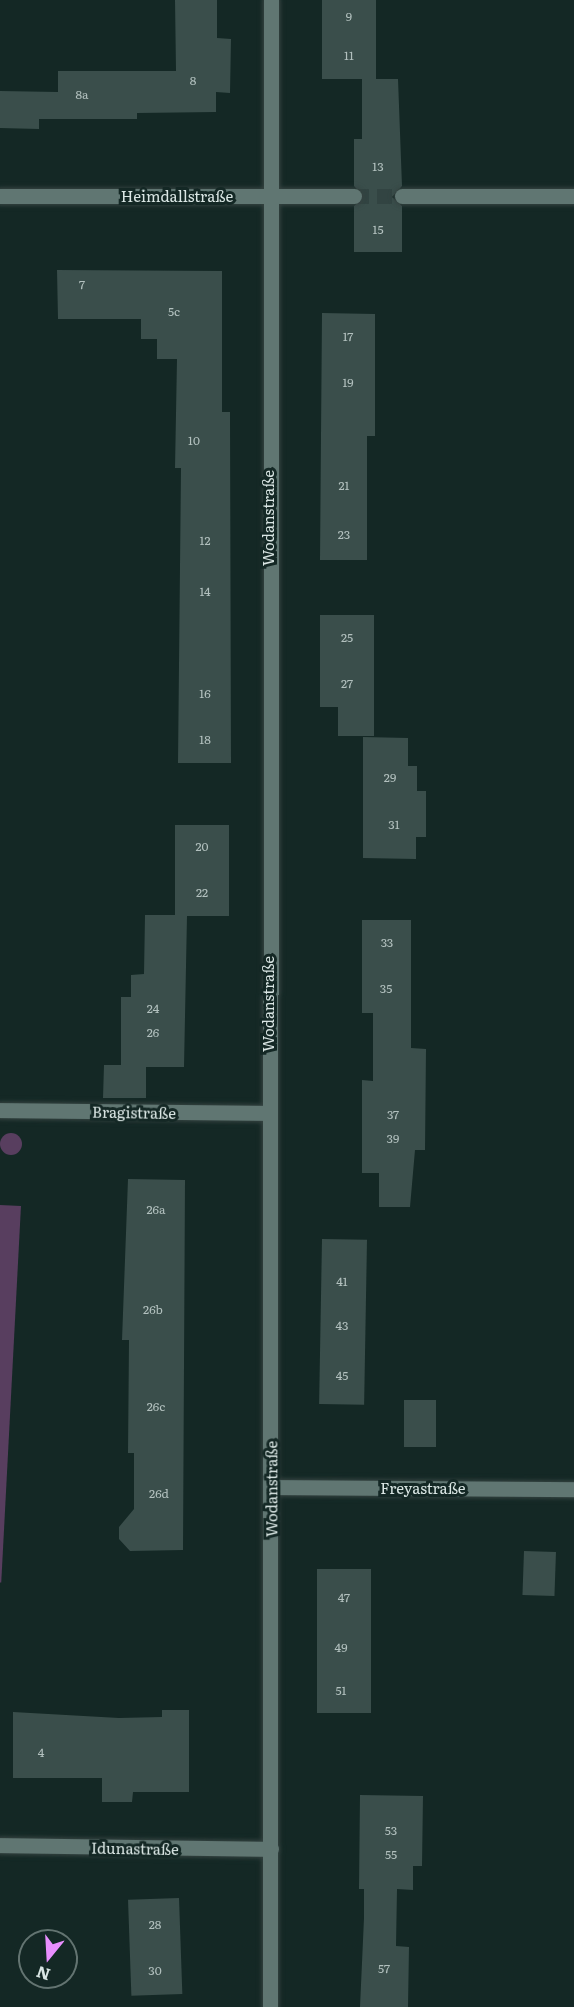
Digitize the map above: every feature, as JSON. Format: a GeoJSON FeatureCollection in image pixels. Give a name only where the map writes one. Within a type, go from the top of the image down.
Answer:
{"type":"FeatureCollection","features":[{"type":"Feature","properties":{"kind":"street","name":"Wodanstraße"},"geometry":{"type":"LineString","coordinates":[[270,2007],[272,1487],[268,1113],[268,196],[271,0]]}},
{"type":"Feature","properties":{"kind":"street","name":"Heimdallstraße"},"geometry":{"type":"LineString","coordinates":[[0,196],[354,196]]}},
{"type":"Feature","properties":{"kind":"street"},"geometry":{"type":"LineString","coordinates":[[402,196],[574,196]]}},
{"type":"Feature","properties":{"kind":"street","name":"Bragistraße"},"geometry":{"type":"LineString","coordinates":[[0,1110],[268,1113]]}},
{"type":"Feature","properties":{"kind":"street","name":"Freyastraße"},"geometry":{"type":"LineString","coordinates":[[272,1487],[574,1489]]}},
{"type":"Feature","properties":{"kind":"street","name":"Idunastraße"},"geometry":{"type":"LineString","coordinates":[[0,1845],[271,1849]]}},
{"type":"Feature","properties":{"kind":"shaded area"},"geometry":{"type":"Polygon","coordinates":[[[11,1133],[19,1136],[22,1144],[19,1152],[11,1155],[3,1152],[0,1144],[3,1136],[11,1133]]]}},
{"type":"Feature","properties":{"kind":"shaded area"},"geometry":{"type":"Polygon","coordinates":[[[0,1205],[21,1206],[0,1583],[0,1205]]]}},
{"type":"Feature","properties":{"kind":"building"},"geometry":{"type":"Polygon","coordinates":[[[175,0],[217,0],[217,38],[231,39],[230,93],[216,92],[216,112],[137,113],[137,119],[39,119],[39,129],[0,128],[0,91],[58,92],[58,71],[176,71],[175,0]]]}},
{"type":"Feature","properties":{"kind":"building"},"geometry":{"type":"Polygon","coordinates":[[[322,0],[376,0],[376,79],[322,79],[322,0]]]}},
{"type":"Feature","properties":{"kind":"building"},"geometry":{"type":"Polygon","coordinates":[[[362,79],[398,79],[402,186],[392,197],[402,206],[402,252],[354,252],[354,206],[364,197],[354,186],[354,139],[362,139],[362,79]]]}},
{"type":"Feature","properties":{"kind":"building"},"geometry":{"type":"Polygon","coordinates":[[[57,270],[222,271],[222,412],[230,412],[231,763],[178,763],[181,468],[175,468],[177,359],[157,359],[157,339],[141,339],[141,319],[58,319],[57,270]]]}},
{"type":"Feature","properties":{"kind":"building"},"geometry":{"type":"Polygon","coordinates":[[[322,313],[375,314],[375,436],[367,436],[367,560],[320,560],[322,313]]]}},
{"type":"Feature","properties":{"kind":"building"},"geometry":{"type":"Polygon","coordinates":[[[320,615],[374,615],[374,736],[338,736],[338,707],[320,707],[320,615]]]}},
{"type":"Feature","properties":{"kind":"building"},"geometry":{"type":"Polygon","coordinates":[[[363,737],[408,738],[408,766],[417,766],[417,791],[426,791],[426,837],[416,837],[416,859],[363,858],[363,737]]]}},
{"type":"Feature","properties":{"kind":"building"},"geometry":{"type":"Polygon","coordinates":[[[175,825],[229,825],[229,916],[187,916],[184,1067],[146,1067],[146,1098],[103,1098],[104,1065],[121,1065],[121,997],[131,997],[131,975],[144,974],[145,915],[175,915],[175,825]]]}},
{"type":"Feature","properties":{"kind":"building"},"geometry":{"type":"Polygon","coordinates":[[[362,920],[411,920],[411,1048],[426,1049],[425,1150],[415,1150],[410,1207],[379,1207],[379,1173],[362,1173],[362,1080],[373,1081],[373,1013],[362,1013],[362,920]]]}},
{"type":"Feature","properties":{"kind":"building"},"geometry":{"type":"Polygon","coordinates":[[[128,1179],[185,1180],[183,1550],[130,1551],[119,1539],[119,1527],[134,1509],[134,1453],[128,1453],[129,1340],[122,1340],[128,1179]]]}},
{"type":"Feature","properties":{"kind":"building"},"geometry":{"type":"Polygon","coordinates":[[[322,1239],[367,1240],[364,1405],[319,1404],[322,1239]]]}},
{"type":"Feature","properties":{"kind":"building"},"geometry":{"type":"Polygon","coordinates":[[[404,1400],[436,1400],[436,1447],[404,1447],[404,1400]]]}},
{"type":"Feature","properties":{"kind":"building"},"geometry":{"type":"Polygon","coordinates":[[[524,1551],[556,1552],[554,1596],[522,1595],[524,1551]]]}},
{"type":"Feature","properties":{"kind":"building"},"geometry":{"type":"Polygon","coordinates":[[[317,1569],[371,1569],[371,1713],[317,1713],[317,1569]]]}},
{"type":"Feature","properties":{"kind":"building"},"geometry":{"type":"Polygon","coordinates":[[[162,1710],[189,1710],[189,1792],[133,1792],[132,1802],[102,1802],[102,1778],[13,1778],[13,1712],[119,1718],[162,1717],[162,1710]]]}},
{"type":"Feature","properties":{"kind":"building"},"geometry":{"type":"Polygon","coordinates":[[[360,1795],[423,1796],[422,1866],[413,1866],[413,1890],[397,1889],[396,1946],[409,1947],[408,2007],[360,2007],[364,1889],[359,1889],[360,1795]]]}},
{"type":"Feature","properties":{"kind":"building"},"geometry":{"type":"Polygon","coordinates":[[[179,1898],[182,1994],[131,1996],[128,1900],[179,1898]]]}},
{"type":"Feature","properties":{"kind":"tunnel"},"geometry":{"type":"LineString","coordinates":[[354,196],[402,196]]}}]}
